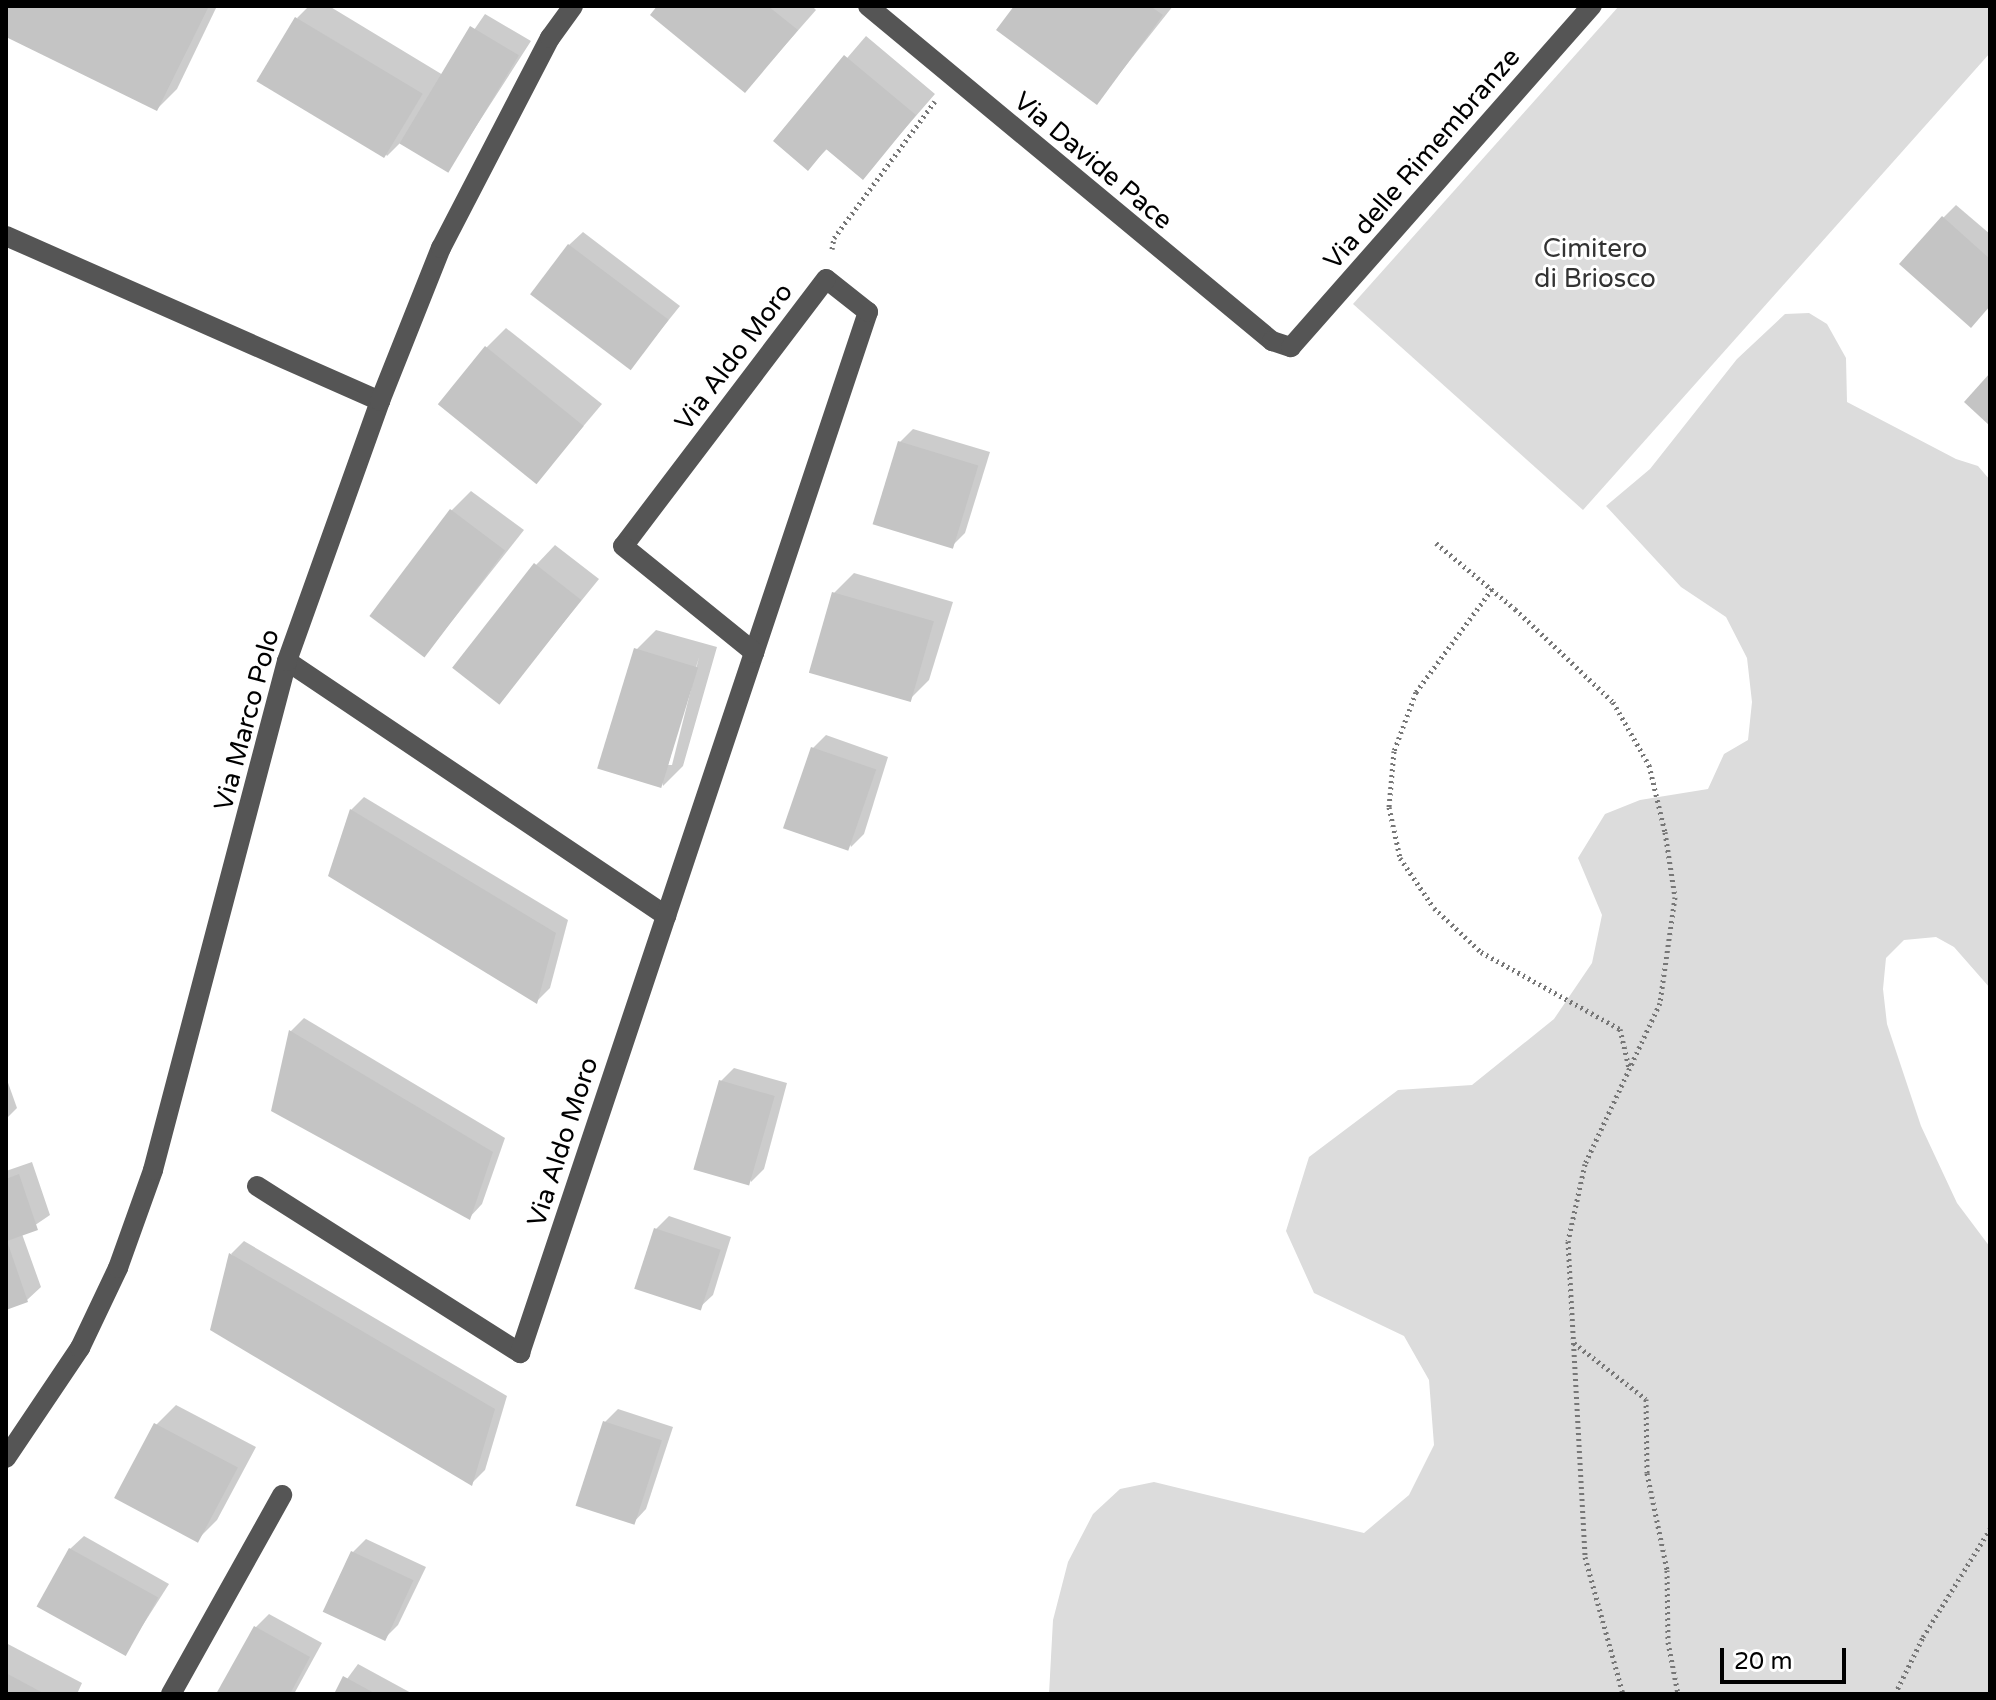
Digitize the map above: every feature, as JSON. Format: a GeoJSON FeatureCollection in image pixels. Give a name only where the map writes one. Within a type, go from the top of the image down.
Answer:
{"type":"FeatureCollection","features":[{"type":"Feature","properties":{"kind":"street","name":"Via Marco Polo"},"geometry":{"type":"LineString","coordinates":[[6,1458],[80,1348],[118,1268],[153,1170],[287,661],[380,401],[441,248],[550,38],[573,6]]}},
{"type":"Feature","properties":{"kind":"street","name":"Via Davide Pace"},"geometry":{"type":"LineString","coordinates":[[868,6],[1272,341],[1291,347]]}},
{"type":"Feature","properties":{"kind":"street","name":"Via delle Rimembranze"},"geometry":{"type":"LineString","coordinates":[[1291,347],[1592,6]]}},
{"type":"Feature","properties":{"kind":"street"},"geometry":{"type":"LineString","coordinates":[[6,236],[380,401]]}},
{"type":"Feature","properties":{"kind":"street","name":"Via Aldo Moro"},"geometry":{"type":"LineString","coordinates":[[257,1186],[520,1353],[868,312],[826,279],[623,546],[754,652]]}},
{"type":"Feature","properties":{"kind":"street"},"geometry":{"type":"LineString","coordinates":[[287,661],[666,916]]}},
{"type":"Feature","properties":{"kind":"street"},"geometry":{"type":"LineString","coordinates":[[171,1694],[282,1495]]}},
{"type":"Feature","properties":{"kind":"path"},"geometry":{"type":"LineString","coordinates":[[826,279],[834,238],[952,77]]}},
{"type":"Feature","properties":{"kind":"path"},"geometry":{"type":"LineString","coordinates":[[1436,543],[1492,589],[1613,702],[1649,765],[1675,897],[1660,1003],[1585,1164],[1568,1241],[1585,1557],[1623,1694]]}},
{"type":"Feature","properties":{"kind":"path"},"geometry":{"type":"LineString","coordinates":[[1492,589],[1416,692],[1394,751],[1389,807],[1400,858],[1434,908],[1481,952],[1620,1029],[1629,1068]]}},
{"type":"Feature","properties":{"kind":"path"},"geometry":{"type":"LineString","coordinates":[[1573,1342],[1646,1399],[1647,1473],[1667,1570],[1668,1642],[1678,1694]]}},
{"type":"Feature","properties":{"kind":"path"},"geometry":{"type":"LineString","coordinates":[[1895,1694],[1923,1637],[1990,1529]]}},
{"type":"Feature","properties":{"kind":"green space","name":"Cimitero di Briosco"},"geometry":{"type":"Polygon","coordinates":[[[1619,6],[1990,6],[1990,53],[1583,510],[1353,304],[1619,6]]]}},
{"type":"Feature","properties":{"kind":"green space"},"geometry":{"type":"Polygon","coordinates":[[[1809,313],[1827,324],[1846,358],[1847,402],[1956,459],[1978,466],[1990,480],[1990,988],[1954,947],[1936,937],[1904,940],[1886,958],[1883,989],[1887,1024],[1921,1126],[1957,1203],[1990,1247],[1990,1694],[1049,1694],[1053,1620],[1068,1562],[1093,1514],[1120,1489],[1154,1482],[1364,1533],[1409,1495],[1434,1445],[1429,1380],[1404,1336],[1314,1293],[1286,1231],[1309,1157],[1398,1090],[1472,1085],[1554,1019],[1592,963],[1602,915],[1578,858],[1605,814],[1640,800],[1708,789],[1724,754],[1748,740],[1752,702],[1747,658],[1726,617],[1681,587],[1606,506],[1650,469],[1737,359],[1785,314],[1809,313]]]}},
{"type":"Feature","properties":{"kind":"building"},"geometry":{"type":"Polygon","coordinates":[[[6,6],[209,6],[157,111],[6,37],[6,6]]]}},
{"type":"Feature","properties":{"kind":"building"},"geometry":{"type":"Polygon","coordinates":[[[657,6],[768,6],[798,30],[745,93],[650,15],[657,6]]]}},
{"type":"Feature","properties":{"kind":"building"},"geometry":{"type":"Polygon","coordinates":[[[1014,6],[1150,6],[1163,15],[1097,105],[996,30],[1014,6]]]}},
{"type":"Feature","properties":{"kind":"building"},"geometry":{"type":"Polygon","coordinates":[[[295,17],[423,94],[384,158],[256,81],[295,17]]]}},
{"type":"Feature","properties":{"kind":"building"},"geometry":{"type":"Polygon","coordinates":[[[470,26],[519,55],[448,173],[399,143],[470,26]]]}},
{"type":"Feature","properties":{"kind":"building"},"geometry":{"type":"Polygon","coordinates":[[[844,55],[916,115],[863,180],[826,149],[808,171],[773,141],[844,55]]]}},
{"type":"Feature","properties":{"kind":"building"},"geometry":{"type":"Polygon","coordinates":[[[1942,216],[1990,259],[1990,306],[1971,328],[1899,264],[1942,216]]]}},
{"type":"Feature","properties":{"kind":"building"},"geometry":{"type":"Polygon","coordinates":[[[568,244],[669,320],[631,370],[530,294],[568,244]]]}},
{"type":"Feature","properties":{"kind":"building"},"geometry":{"type":"Polygon","coordinates":[[[485,346],[584,426],[536,484],[438,404],[485,346]]]}},
{"type":"Feature","properties":{"kind":"building"},"geometry":{"type":"Polygon","coordinates":[[[1990,373],[1990,426],[1964,402],[1990,373]]]}},
{"type":"Feature","properties":{"kind":"building"},"geometry":{"type":"Polygon","coordinates":[[[898,441],[978,466],[953,549],[873,524],[898,441]]]}},
{"type":"Feature","properties":{"kind":"building"},"geometry":{"type":"Polygon","coordinates":[[[450,509],[505,551],[424,658],[369,616],[450,509]]]}},
{"type":"Feature","properties":{"kind":"building"},"geometry":{"type":"Polygon","coordinates":[[[534,563],[581,600],[499,705],[452,668],[534,563]]]}},
{"type":"Feature","properties":{"kind":"building"},"geometry":{"type":"Polygon","coordinates":[[[832,592],[934,621],[911,702],[809,673],[832,592]]]}},
{"type":"Feature","properties":{"kind":"building"},"geometry":{"type":"Polygon","coordinates":[[[634,648],[698,668],[661,788],[597,768],[634,648]]]}},
{"type":"Feature","properties":{"kind":"building"},"geometry":{"type":"Polygon","coordinates":[[[811,747],[876,769],[848,851],[783,828],[811,747]]]}},
{"type":"Feature","properties":{"kind":"building"},"geometry":{"type":"Polygon","coordinates":[[[350,809],[556,933],[537,1004],[328,876],[350,809]]]}},
{"type":"Feature","properties":{"kind":"building"},"geometry":{"type":"Polygon","coordinates":[[[289,1030],[493,1152],[470,1220],[271,1111],[289,1030]]]}},
{"type":"Feature","properties":{"kind":"building"},"geometry":{"type":"Polygon","coordinates":[[[719,1080],[775,1096],[749,1185],[693,1169],[719,1080]]]}},
{"type":"Feature","properties":{"kind":"building"},"geometry":{"type":"Polygon","coordinates":[[[19,1174],[38,1230],[7,1241],[28,1302],[6,1310],[6,1179],[19,1174]]]}},
{"type":"Feature","properties":{"kind":"building"},"geometry":{"type":"Polygon","coordinates":[[[654,1228],[721,1250],[701,1310],[634,1289],[654,1228]]]}},
{"type":"Feature","properties":{"kind":"building"},"geometry":{"type":"Polygon","coordinates":[[[229,1253],[495,1409],[472,1486],[210,1330],[229,1253]]]}},
{"type":"Feature","properties":{"kind":"building"},"geometry":{"type":"Polygon","coordinates":[[[603,1421],[662,1440],[634,1525],[575,1506],[603,1421]]]}},
{"type":"Feature","properties":{"kind":"building"},"geometry":{"type":"Polygon","coordinates":[[[154,1423],[238,1468],[198,1543],[114,1498],[154,1423]]]}},
{"type":"Feature","properties":{"kind":"building"},"geometry":{"type":"Polygon","coordinates":[[[69,1548],[158,1597],[126,1656],[37,1607],[69,1548]]]}},
{"type":"Feature","properties":{"kind":"building"},"geometry":{"type":"Polygon","coordinates":[[[351,1551],[414,1580],[385,1641],[323,1612],[351,1551]]]}},
{"type":"Feature","properties":{"kind":"building"},"geometry":{"type":"Polygon","coordinates":[[[254,1626],[310,1657],[290,1694],[216,1694],[254,1626]]]}},
{"type":"Feature","properties":{"kind":"building"},"geometry":{"type":"Polygon","coordinates":[[[6,1673],[45,1694],[6,1694],[6,1673]]]}},
{"type":"Feature","properties":{"kind":"building"},"geometry":{"type":"Polygon","coordinates":[[[343,1676],[376,1694],[334,1694],[343,1676]]]}}]}
